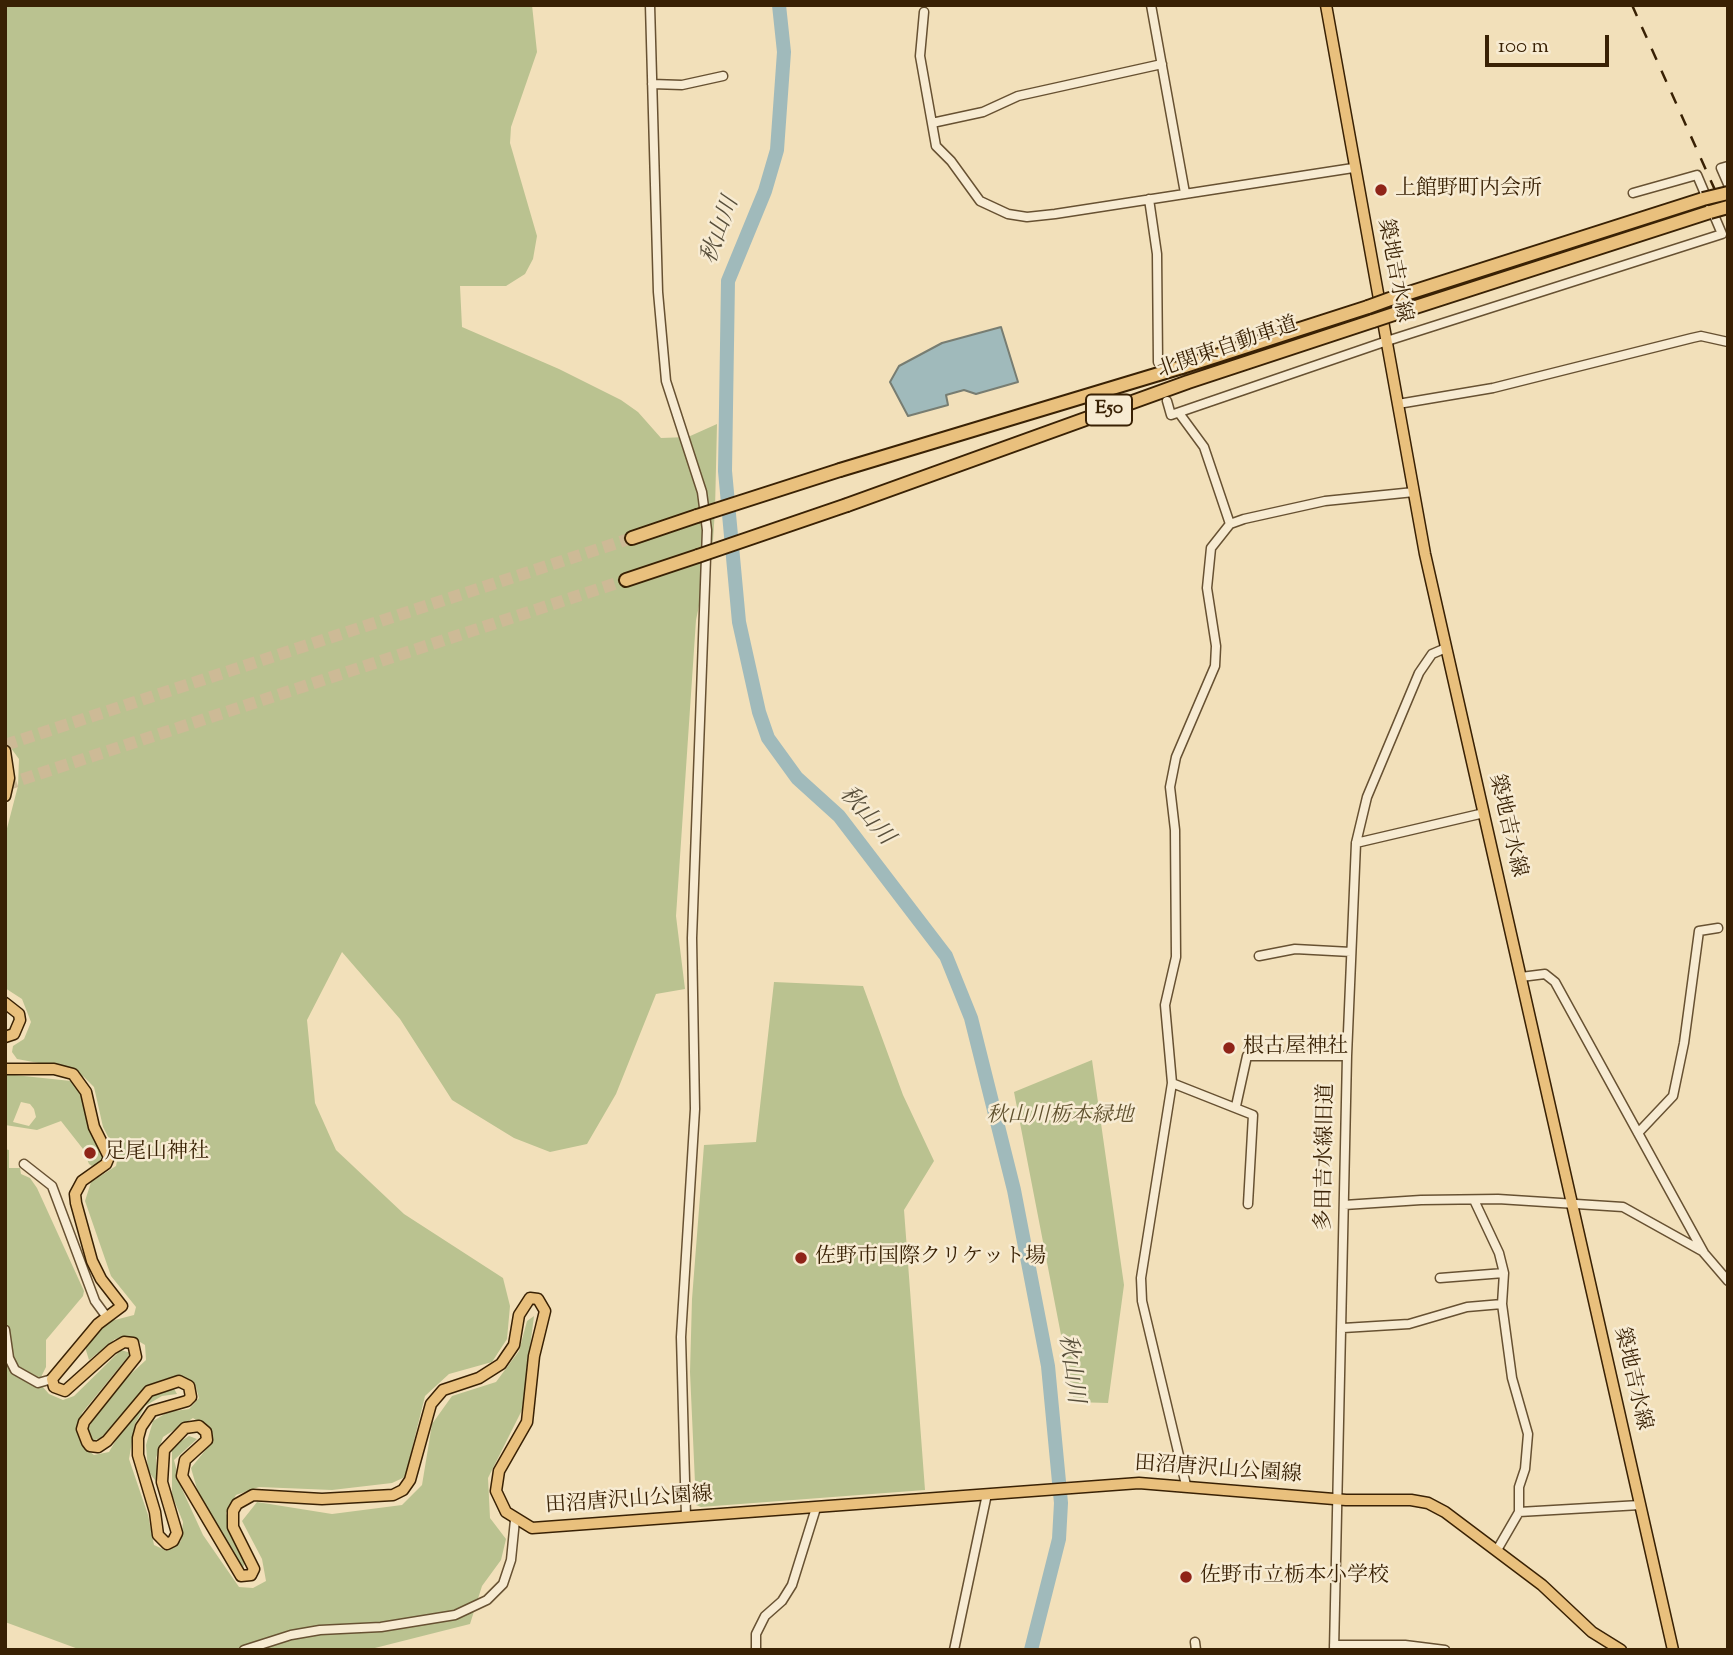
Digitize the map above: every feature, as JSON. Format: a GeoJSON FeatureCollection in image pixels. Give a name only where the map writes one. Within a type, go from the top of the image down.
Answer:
{"type":"FeatureCollection","features":[{"type":"Feature","properties":{"kind":"highway","name":"北関東自動車道"},"geometry":{"type":"LineString","coordinates":[[632,538],[841,470],[1158,375],[1728,192]]}},
{"type":"Feature","properties":{"kind":"highway","name":"北関東自動車道"},"geometry":{"type":"LineString","coordinates":[[626,580],[847,505],[1188,382],[1728,207]]}},
{"type":"Feature","properties":{"kind":"main road","name":"築地吉水線"},"geometry":{"type":"LineString","coordinates":[[1326,5],[1353,168],[1446,648],[1673,1650]]}},
{"type":"Feature","properties":{"kind":"main road"},"geometry":{"type":"LineString","coordinates":[[5,751],[9,778],[5,796]]}},
{"type":"Feature","properties":{"kind":"main road"},"geometry":{"type":"LineString","coordinates":[[5,1003],[19,1013],[20,1020],[14,1034],[5,1037]]}},
{"type":"Feature","properties":{"kind":"main road"},"geometry":{"type":"LineString","coordinates":[[5,1069],[66,1071],[82,1083],[94,1127],[109,1157],[106,1164],[82,1181],[75,1194],[79,1220],[92,1261],[101,1279],[122,1305],[119,1310],[106,1316],[52,1379]]}},
{"type":"Feature","properties":{"kind":"main road","name":"田沼唐沢山公園線"},"geometry":{"type":"LineString","coordinates":[[52,1379],[56,1390],[65,1391],[112,1349],[124,1342],[133,1343],[136,1357],[84,1422],[82,1429],[90,1446],[98,1447],[107,1441],[149,1391],[179,1381],[189,1386],[191,1397],[187,1401],[152,1411],[141,1427],[138,1438],[138,1455],[155,1511],[158,1535],[167,1544],[173,1541],[177,1533],[162,1482],[164,1450],[185,1428],[200,1426],[206,1432],[207,1440],[185,1460],[182,1476],[235,1569],[245,1577],[254,1569],[233,1527],[231,1518],[237,1504],[253,1494],[322,1500],[393,1494],[403,1490],[410,1480],[431,1404],[443,1390],[479,1378],[501,1364],[514,1345],[523,1305],[530,1298],[543,1304],[545,1320],[534,1356],[527,1422],[496,1480],[499,1502],[515,1520],[532,1528],[1103,1485],[1186,1485],[1428,1503],[1497,1550],[1542,1585],[1584,1626],[1621,1650]]}},
{"type":"Feature","properties":{"kind":"street"},"geometry":{"type":"LineString","coordinates":[[650,5],[658,292],[666,381],[702,492],[707,530],[692,938],[695,1109],[681,1337],[686,1517]]}},
{"type":"Feature","properties":{"kind":"street"},"geometry":{"type":"LineString","coordinates":[[1151,5],[1185,192]]}},
{"type":"Feature","properties":{"kind":"street"},"geometry":{"type":"LineString","coordinates":[[924,12],[920,56],[936,146],[951,161],[971,191],[991,208],[1027,217],[1055,214],[1353,168]]}},
{"type":"Feature","properties":{"kind":"street"},"geometry":{"type":"LineString","coordinates":[[932,123],[983,113],[1018,96],[1162,64]]}},
{"type":"Feature","properties":{"kind":"street"},"geometry":{"type":"LineString","coordinates":[[652,84],[682,85],[723,76]]}},
{"type":"Feature","properties":{"kind":"street"},"geometry":{"type":"LineString","coordinates":[[1728,166],[1721,168],[1728,184]]}},
{"type":"Feature","properties":{"kind":"street"},"geometry":{"type":"LineString","coordinates":[[1167,401],[1171,415],[1387,341],[1722,234],[1697,175],[1633,193]]}},
{"type":"Feature","properties":{"kind":"street"},"geometry":{"type":"LineString","coordinates":[[1149,199],[1157,254],[1158,362]]}},
{"type":"Feature","properties":{"kind":"street"},"geometry":{"type":"LineString","coordinates":[[1398,404],[1493,388],[1702,336],[1728,342]]}},
{"type":"Feature","properties":{"kind":"street"},"geometry":{"type":"LineString","coordinates":[[1179,412],[1204,447],[1230,524]]}},
{"type":"Feature","properties":{"kind":"street"},"geometry":{"type":"LineString","coordinates":[[1186,1485],[1142,1301],[1140,1278],[1172,1083],[1165,1005],[1176,957],[1175,830],[1170,786],[1176,757],[1215,666],[1216,646],[1207,574],[1211,548],[1230,524],[1325,501],[1414,492]]}},
{"type":"Feature","properties":{"kind":"street","name":"多田吉水線旧道"},"geometry":{"type":"LineString","coordinates":[[1334,1647],[1347,1056],[1356,843],[1367,797],[1419,673],[1432,654],[1446,648]]}},
{"type":"Feature","properties":{"kind":"street"},"geometry":{"type":"LineString","coordinates":[[1356,843],[1484,813]]}},
{"type":"Feature","properties":{"kind":"street"},"geometry":{"type":"LineString","coordinates":[[1638,1133],[1672,1096],[1685,1043],[1699,931],[1718,928]]}},
{"type":"Feature","properties":{"kind":"street"},"geometry":{"type":"LineString","coordinates":[[1259,956],[1295,949],[1351,952]]}},
{"type":"Feature","properties":{"kind":"street"},"geometry":{"type":"LineString","coordinates":[[1521,977],[1539,973],[1550,976],[1704,1253],[1728,1281]]}},
{"type":"Feature","properties":{"kind":"street"},"geometry":{"type":"LineString","coordinates":[[1236,1106],[1247,1056],[1347,1056]]}},
{"type":"Feature","properties":{"kind":"street"},"geometry":{"type":"LineString","coordinates":[[1172,1083],[1236,1106],[1253,1115],[1248,1204]]}},
{"type":"Feature","properties":{"kind":"street"},"geometry":{"type":"LineString","coordinates":[[24,1164],[52,1186],[69,1239],[95,1301],[106,1316]]}},
{"type":"Feature","properties":{"kind":"street"},"geometry":{"type":"LineString","coordinates":[[1344,1205],[1474,1200],[1571,1202],[1623,1207],[1704,1253]]}},
{"type":"Feature","properties":{"kind":"street"},"geometry":{"type":"LineString","coordinates":[[1474,1200],[1499,1253],[1504,1273],[1502,1304],[1516,1398],[1528,1434],[1525,1469],[1519,1487],[1519,1512],[1497,1550]]}},
{"type":"Feature","properties":{"kind":"street"},"geometry":{"type":"LineString","coordinates":[[1440,1278],[1504,1273]]}},
{"type":"Feature","properties":{"kind":"street"},"geometry":{"type":"LineString","coordinates":[[1343,1328],[1409,1324],[1466,1307],[1502,1304]]}},
{"type":"Feature","properties":{"kind":"street"},"geometry":{"type":"LineString","coordinates":[[5,1330],[9,1358],[15,1370],[38,1383],[52,1379]]}},
{"type":"Feature","properties":{"kind":"street"},"geometry":{"type":"LineString","coordinates":[[954,1650],[987,1494]]}},
{"type":"Feature","properties":{"kind":"street"},"geometry":{"type":"LineString","coordinates":[[1519,1512],[1640,1505]]}},
{"type":"Feature","properties":{"kind":"street"},"geometry":{"type":"LineString","coordinates":[[756,1650],[757,1634],[765,1616],[782,1601],[792,1585],[816,1508]]}},
{"type":"Feature","properties":{"kind":"street"},"geometry":{"type":"LineString","coordinates":[[244,1650],[300,1633],[380,1626],[454,1615],[487,1600],[502,1584],[511,1560],[515,1520]]}},
{"type":"Feature","properties":{"kind":"street"},"geometry":{"type":"LineString","coordinates":[[1334,1647],[1405,1645],[1444,1650]]}},
{"type":"Feature","properties":{"kind":"green space"},"geometry":{"type":"Polygon","coordinates":[[[5,5],[532,5],[537,52],[511,127],[510,143],[537,236],[533,259],[525,274],[506,286],[460,286],[462,327],[559,369],[621,400],[638,412],[661,438],[688,437],[717,424],[713,540],[696,620],[676,916],[685,989],[656,994],[616,1094],[587,1144],[550,1152],[514,1138],[452,1100],[400,1019],[342,952],[307,1020],[315,1103],[336,1150],[404,1214],[503,1278],[510,1306],[507,1339],[492,1362],[449,1374],[425,1396],[405,1477],[392,1483],[332,1490],[259,1487],[236,1495],[226,1513],[246,1560],[243,1568],[236,1562],[197,1489],[191,1468],[212,1442],[209,1429],[193,1418],[163,1437],[156,1458],[158,1484],[148,1471],[146,1445],[153,1421],[168,1412],[189,1409],[199,1398],[195,1384],[183,1377],[164,1379],[146,1388],[101,1438],[92,1441],[87,1433],[91,1423],[122,1382],[146,1360],[145,1345],[132,1337],[115,1339],[89,1360],[85,1347],[107,1322],[134,1315],[136,1307],[111,1276],[85,1201],[91,1182],[116,1166],[118,1156],[103,1127],[94,1087],[84,1077],[71,1069],[17,1059],[12,1052],[13,1046],[24,1039],[31,1022],[22,999],[5,988],[5,836],[18,786],[19,759],[5,740],[5,5]]]}},
{"type":"Feature","properties":{"kind":"green space","name":"佐野市国際クリケット場"},"geometry":{"type":"Polygon","coordinates":[[[774,982],[863,986],[903,1095],[934,1161],[904,1210],[925,1490],[701,1507],[696,1505],[690,1372],[692,1299],[704,1145],[756,1142],[774,982]]]}},
{"type":"Feature","properties":{"kind":"green space","name":"秋山川栃本緑地"},"geometry":{"type":"Polygon","coordinates":[[[1092,1060],[1124,1285],[1108,1403],[1074,1402],[1014,1092],[1092,1060]]]}},
{"type":"Feature","properties":{"kind":"green space"},"geometry":{"type":"Polygon","coordinates":[[[5,1074],[71,1081],[80,1093],[88,1125],[102,1154],[102,1162],[92,1166],[89,1164],[83,1149],[61,1121],[37,1130],[5,1125],[5,1074]],[[21,1102],[13,1122],[29,1126],[36,1117],[30,1104],[21,1102]]]}},
{"type":"Feature","properties":{"kind":"green space"},"geometry":{"type":"Polygon","coordinates":[[[5,1149],[9,1150],[9,1168],[20,1168],[21,1174],[30,1178],[37,1188],[84,1291],[83,1296],[46,1340],[46,1367],[40,1379],[42,1386],[49,1394],[63,1400],[74,1396],[121,1350],[131,1353],[82,1413],[78,1431],[85,1448],[94,1455],[109,1452],[126,1423],[154,1392],[173,1387],[177,1394],[162,1396],[145,1406],[135,1424],[129,1459],[148,1515],[154,1545],[167,1551],[181,1541],[183,1522],[172,1495],[172,1447],[189,1436],[197,1439],[174,1460],[181,1487],[203,1535],[239,1587],[253,1588],[266,1581],[262,1559],[242,1521],[257,1502],[332,1514],[402,1505],[422,1485],[432,1424],[452,1396],[496,1382],[519,1351],[527,1321],[534,1316],[522,1410],[488,1478],[490,1518],[506,1539],[501,1560],[482,1586],[470,1624],[367,1650],[81,1650],[5,1622],[5,1149]]]}},
{"type":"Feature","properties":{"kind":"water"},"geometry":{"type":"Polygon","coordinates":[[[1001,327],[1018,382],[976,394],[964,390],[946,395],[948,405],[908,416],[890,382],[899,366],[942,343],[1001,327]]]}},
{"type":"Feature","properties":{"kind":"waterway","name":"秋山川"},"geometry":{"type":"LineString","coordinates":[[779,5],[784,52],[777,150],[765,191],[728,281],[725,471],[739,622],[759,712],[768,738],[797,778],[839,816],[946,956],[971,1018],[1014,1190],[1048,1366],[1061,1503],[1059,1539],[1031,1650]]}},
{"type":"Feature","properties":{"kind":"tunnel"},"geometry":{"type":"LineString","coordinates":[[1158,362],[1166,395]]}},
{"type":"Feature","properties":{"kind":"tunnel"},"geometry":{"type":"LineString","coordinates":[[5,745],[632,538]]}},
{"type":"Feature","properties":{"kind":"tunnel"},"geometry":{"type":"LineString","coordinates":[[5,785],[626,580]]}},
{"type":"Feature","properties":{"kind":"railway"},"geometry":{"type":"LineString","coordinates":[[1632,5],[1728,219]]}},
{"type":"Feature","properties":{"kind":"place","name":"上館野町内会所"},"geometry":{"type":"Point","coordinates":[1381,190]}},
{"type":"Feature","properties":{"kind":"place","name":"根古屋神社"},"geometry":{"type":"Point","coordinates":[1229,1048]}},
{"type":"Feature","properties":{"kind":"place","name":"足尾山神社"},"geometry":{"type":"Point","coordinates":[90,1153]}},
{"type":"Feature","properties":{"kind":"place","name":"佐野市国際クリケット場"},"geometry":{"type":"Point","coordinates":[801,1258]}},
{"type":"Feature","properties":{"kind":"place","name":"佐野市立栃本小学校"},"geometry":{"type":"Point","coordinates":[1186,1577]}}]}
